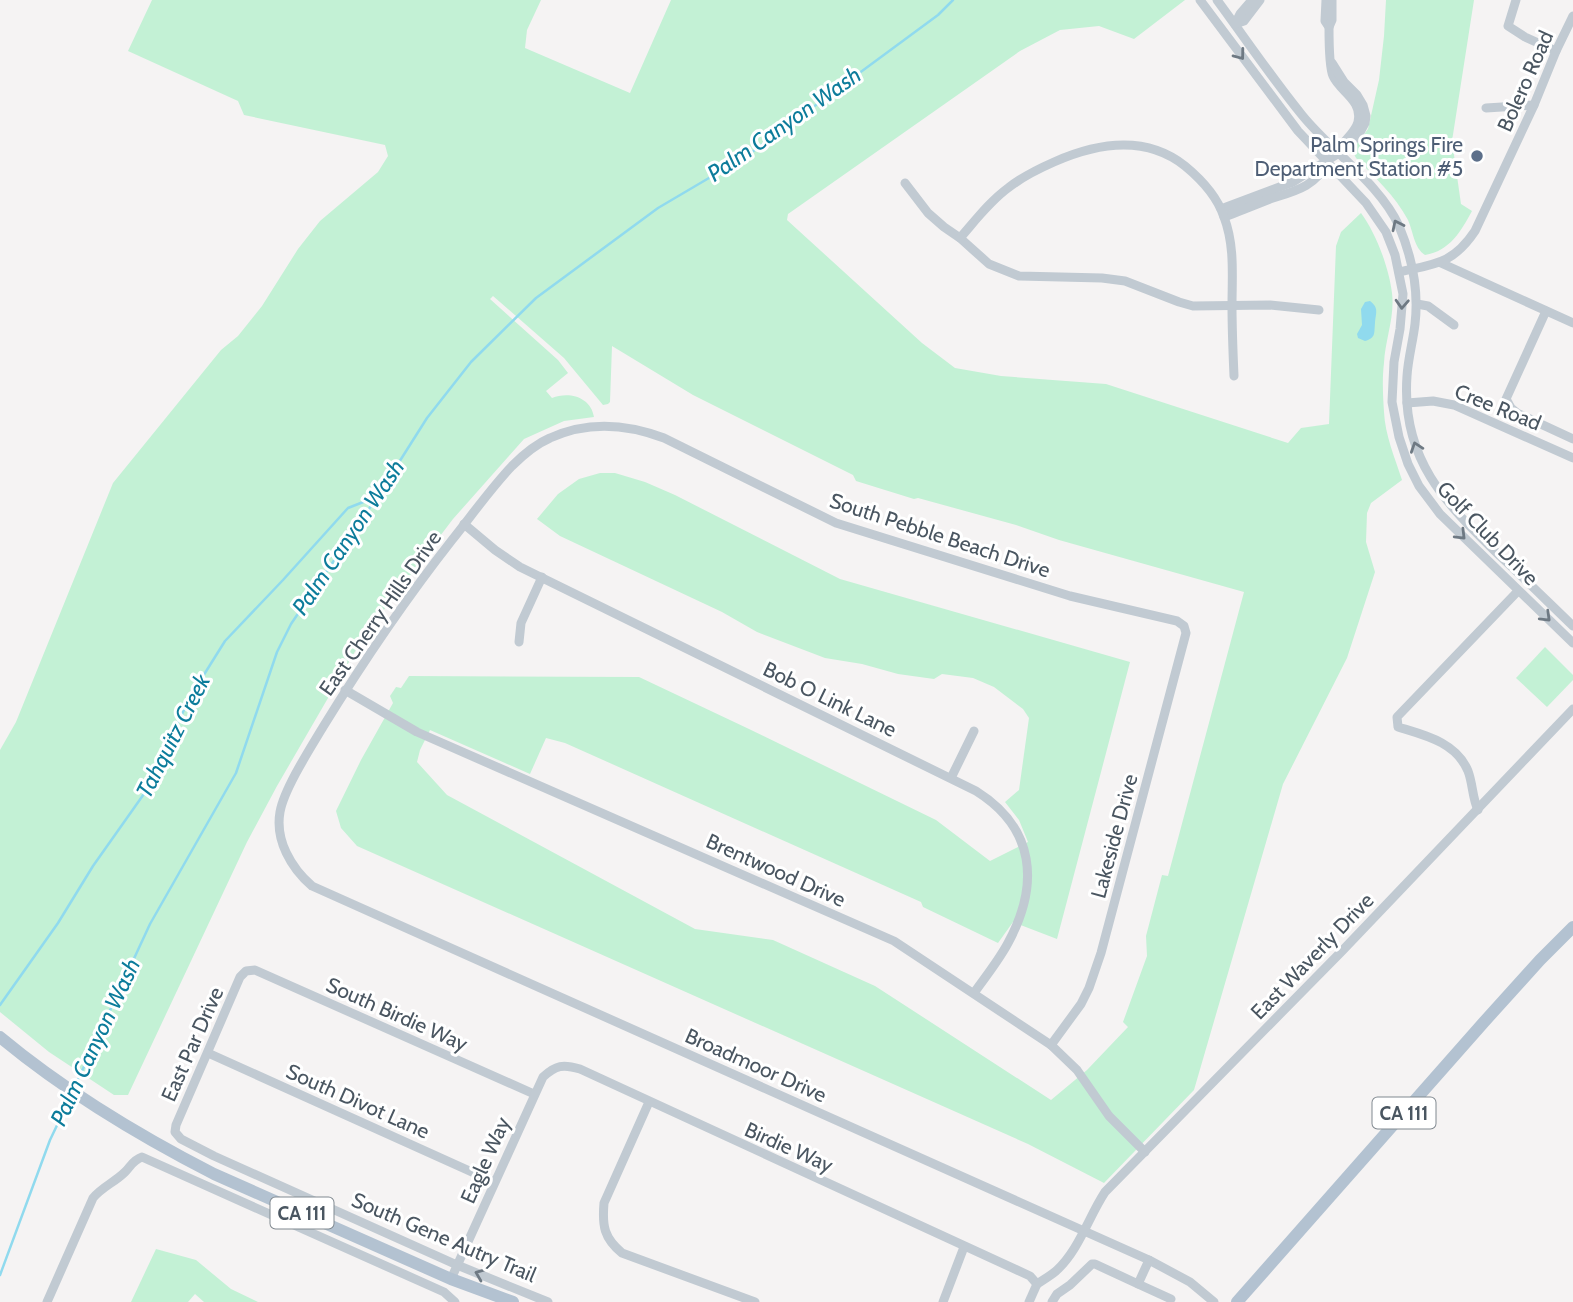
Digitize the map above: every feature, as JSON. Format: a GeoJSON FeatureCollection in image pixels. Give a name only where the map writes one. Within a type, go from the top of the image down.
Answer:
{"type":"FeatureCollection","features":[{"type":"Feature","properties":{"kind":"main road","name":"CA 111"},"geometry":{"type":"LineString","coordinates":[[1237,1302],[1484,1022],[1573,928]]}},
{"type":"Feature","properties":{"kind":"main road","name":"South Gene Autry Trail"},"geometry":{"type":"LineString","coordinates":[[0,1037],[45,1073],[114,1119],[214,1174],[494,1298],[513,1302]]}},
{"type":"Feature","properties":{"kind":"street","name":"Golf Club Drive"},"geometry":{"type":"LineString","coordinates":[[1200,0],[1290,121],[1375,214],[1386,232],[1395,255],[1403,294],[1392,402],[1399,437],[1419,486],[1440,514],[1573,643]]}},
{"type":"Feature","properties":{"kind":"street","name":"Golf Club Drive"},"geometry":{"type":"LineString","coordinates":[[1217,0],[1303,116],[1383,200],[1397,223],[1413,269],[1417,304],[1407,374],[1407,403],[1414,444],[1423,465],[1447,503],[1573,626]]}},
{"type":"Feature","properties":{"kind":"street"},"geometry":{"type":"LineString","coordinates":[[1235,24],[1252,0]]}},
{"type":"Feature","properties":{"kind":"street"},"geometry":{"type":"LineString","coordinates":[[1235,24],[1244,21],[1260,0]]}},
{"type":"Feature","properties":{"kind":"street"},"geometry":{"type":"LineString","coordinates":[[1326,0],[1325,21],[1329,27]]}},
{"type":"Feature","properties":{"kind":"street"},"geometry":{"type":"LineString","coordinates":[[1223,213],[1296,191],[1310,183],[1322,174],[1337,153],[1347,148],[1365,123],[1363,105],[1357,94],[1344,82],[1332,64],[1329,49],[1332,0]]}},
{"type":"Feature","properties":{"kind":"street"},"geometry":{"type":"LineString","coordinates":[[1516,0],[1507,26],[1556,51]]}},
{"type":"Feature","properties":{"kind":"street","name":"Bolero Road"},"geometry":{"type":"LineString","coordinates":[[1399,272],[1441,263],[1466,244],[1475,231],[1573,16]]}},
{"type":"Feature","properties":{"kind":"street"},"geometry":{"type":"LineString","coordinates":[[1486,108],[1534,105]]}},
{"type":"Feature","properties":{"kind":"street"},"geometry":{"type":"LineString","coordinates":[[960,238],[1008,188],[1034,171],[1077,152],[1104,146],[1128,144],[1159,150],[1196,175],[1210,191],[1223,213],[1233,262],[1234,376]]}},
{"type":"Feature","properties":{"kind":"street"},"geometry":{"type":"LineString","coordinates":[[905,183],[928,213],[989,264],[1019,276],[1125,281],[1193,306],[1270,305],[1319,310]]}},
{"type":"Feature","properties":{"kind":"street"},"geometry":{"type":"LineString","coordinates":[[1441,263],[1573,323]]}},
{"type":"Feature","properties":{"kind":"street"},"geometry":{"type":"LineString","coordinates":[[1417,304],[1428,306],[1454,325]]}},
{"type":"Feature","properties":{"kind":"street"},"geometry":{"type":"LineString","coordinates":[[1546,311],[1506,399],[1517,414],[1573,439]]}},
{"type":"Feature","properties":{"kind":"street","name":"Cree Road"},"geometry":{"type":"LineString","coordinates":[[1407,403],[1433,401],[1454,405],[1573,458]]}},
{"type":"Feature","properties":{"kind":"street","name":"South Pebble Beach Drive"},"geometry":{"type":"LineString","coordinates":[[573,430],[609,426],[649,432],[836,523],[1070,596],[1177,621],[1184,626]]}},
{"type":"Feature","properties":{"kind":"street","name":"East Cherry Hills Drive"},"geometry":{"type":"LineString","coordinates":[[288,856],[280,839],[280,812],[288,789],[374,645],[464,524],[512,467],[530,449],[551,437],[573,430]]}},
{"type":"Feature","properties":{"kind":"street","name":"Bob O Link Lane"},"geometry":{"type":"LineString","coordinates":[[464,524],[495,550],[520,566],[951,778],[976,791],[1000,809],[1022,840],[1026,853],[1027,888],[1018,922],[1007,944],[974,993]]}},
{"type":"Feature","properties":{"kind":"street"},"geometry":{"type":"LineString","coordinates":[[519,642],[521,623],[542,577]]}},
{"type":"Feature","properties":{"kind":"street"},"geometry":{"type":"LineString","coordinates":[[1478,810],[1470,779],[1460,758],[1437,740],[1398,727],[1396,717],[1518,590]]}},
{"type":"Feature","properties":{"kind":"street","name":"Lakeside Drive"},"geometry":{"type":"LineString","coordinates":[[1051,1045],[1081,1004],[1101,953],[1186,634],[1184,626]]}},
{"type":"Feature","properties":{"kind":"street","name":"Brentwood Drive"},"geometry":{"type":"LineString","coordinates":[[345,690],[417,732],[894,940],[1051,1045],[1077,1070],[1109,1116],[1145,1152]]}},
{"type":"Feature","properties":{"kind":"street","name":"East Waverly Drive"},"geometry":{"type":"LineString","coordinates":[[1037,1284],[1055,1272],[1069,1256],[1105,1192],[1573,709]]}},
{"type":"Feature","properties":{"kind":"street"},"geometry":{"type":"LineString","coordinates":[[951,778],[974,731]]}},
{"type":"Feature","properties":{"kind":"street","name":"Broadmoor Drive"},"geometry":{"type":"LineString","coordinates":[[288,856],[299,875],[312,886],[1149,1260],[1190,1282],[1214,1302]]}},
{"type":"Feature","properties":{"kind":"street","name":"South Birdie Way"},"geometry":{"type":"LineString","coordinates":[[246,971],[256,970],[534,1094]]}},
{"type":"Feature","properties":{"kind":"street","name":"East Par Drive"},"geometry":{"type":"LineString","coordinates":[[176,1132],[176,1125],[240,977],[246,971]]}},
{"type":"Feature","properties":{"kind":"street","name":"South Divot Lane"},"geometry":{"type":"LineString","coordinates":[[208,1053],[494,1182]]}},
{"type":"Feature","properties":{"kind":"street","name":"Birdie Way"},"geometry":{"type":"LineString","coordinates":[[534,1094],[543,1077],[552,1069],[567,1065],[580,1069],[1030,1276],[1037,1284]]}},
{"type":"Feature","properties":{"kind":"street","name":"Eagle Way"},"geometry":{"type":"LineString","coordinates":[[451,1279],[534,1094]]}},
{"type":"Feature","properties":{"kind":"street"},"geometry":{"type":"LineString","coordinates":[[649,1102],[604,1203],[604,1230],[612,1245],[622,1253],[755,1302]]}},
{"type":"Feature","properties":{"kind":"street","name":"South Gene Autry Trail"},"geometry":{"type":"LineString","coordinates":[[176,1132],[181,1139],[214,1156],[457,1265],[548,1302]]}},
{"type":"Feature","properties":{"kind":"street"},"geometry":{"type":"LineString","coordinates":[[47,1302],[93,1198],[100,1189],[124,1173],[136,1158],[142,1157],[444,1292],[455,1302]]}},
{"type":"Feature","properties":{"kind":"street"},"geometry":{"type":"LineString","coordinates":[[943,1302],[964,1247]]}},
{"type":"Feature","properties":{"kind":"street"},"geometry":{"type":"LineString","coordinates":[[1138,1284],[1149,1260]]}},
{"type":"Feature","properties":{"kind":"street"},"geometry":{"type":"LineString","coordinates":[[1052,1302],[1057,1294],[1092,1264],[1171,1299]]}},
{"type":"Feature","properties":{"kind":"street"},"geometry":{"type":"LineString","coordinates":[[1029,1302],[1037,1284]]}},
{"type":"Feature","properties":{"kind":"green space"},"geometry":{"type":"Polygon","coordinates":[[[152,0],[541,0],[527,30],[525,48],[630,93],[671,0],[1185,0],[1134,39],[1099,26],[1060,30],[1020,51],[788,214],[787,220],[922,343],[955,368],[1001,376],[1106,384],[1288,443],[1301,428],[1329,424],[1336,246],[1341,232],[1361,213],[1381,251],[1392,293],[1392,311],[1383,369],[1383,400],[1386,429],[1402,480],[1371,503],[1367,513],[1366,542],[1375,572],[1347,658],[1283,784],[1194,1090],[1104,1183],[1028,1144],[357,846],[341,828],[336,811],[393,703],[390,696],[396,687],[401,688],[409,676],[639,677],[936,820],[990,861],[1028,842],[1019,820],[1005,802],[1019,790],[1029,718],[1023,709],[994,687],[973,678],[942,674],[934,679],[898,674],[825,658],[757,632],[722,612],[560,536],[537,519],[558,494],[579,479],[600,473],[615,473],[675,495],[840,579],[1130,662],[1057,939],[1013,922],[998,943],[923,907],[921,902],[565,743],[546,738],[530,774],[430,730],[417,762],[447,795],[695,929],[773,940],[875,986],[1051,1100],[1087,1070],[1128,1027],[1123,1022],[1147,956],[1146,936],[1162,875],[1168,876],[1244,592],[856,481],[853,475],[693,395],[612,346],[610,402],[603,405],[564,358],[493,296],[490,299],[558,360],[568,373],[546,391],[552,398],[565,395],[584,400],[594,417],[564,421],[524,439],[453,519],[364,636],[247,842],[128,1095],[114,1095],[49,1052],[0,1012],[0,750],[16,722],[113,483],[221,350],[238,336],[262,306],[298,249],[320,221],[378,172],[388,156],[385,145],[244,115],[238,101],[128,51],[152,0]]]}},
{"type":"Feature","properties":{"kind":"green space"},"geometry":{"type":"Polygon","coordinates":[[[1386,0],[1474,0],[1452,141],[1461,204],[1472,211],[1448,245],[1425,255],[1418,248],[1408,220],[1397,203],[1353,152],[1368,129],[1379,80],[1386,0]]]}},
{"type":"Feature","properties":{"kind":"green space"},"geometry":{"type":"Polygon","coordinates":[[[1545,647],[1573,675],[1573,680],[1547,707],[1516,678],[1545,647]]]}},
{"type":"Feature","properties":{"kind":"green space"},"geometry":{"type":"Polygon","coordinates":[[[156,1249],[196,1260],[231,1289],[258,1302],[204,1302],[195,1294],[188,1302],[131,1302],[156,1249]]]}},
{"type":"Feature","properties":{"kind":"water"},"geometry":{"type":"Polygon","coordinates":[[[1370,301],[1376,310],[1374,332],[1373,337],[1365,341],[1358,338],[1357,334],[1362,325],[1361,309],[1365,302],[1370,301]]]}},
{"type":"Feature","properties":{"kind":"waterway","name":"Palm Canyon Wash"},"geometry":{"type":"LineString","coordinates":[[75,1086],[150,924],[236,773],[277,652],[291,624],[427,418],[471,362],[536,298],[658,208],[748,155],[938,15],[953,0]]}},
{"type":"Feature","properties":{"kind":"waterway","name":"Tahquitz Creek"},"geometry":{"type":"LineString","coordinates":[[0,1005],[146,791],[190,697],[225,641],[348,508],[376,497]]}},
{"type":"Feature","properties":{"kind":"waterway","name":"Palm Canyon Wash"},"geometry":{"type":"LineString","coordinates":[[0,1275],[50,1140],[71,1096]]}},
{"type":"Feature","properties":{"kind":"place","name":"Palm Springs Fire Department Station #5"},"geometry":{"type":"Point","coordinates":[1477,156]}}]}
